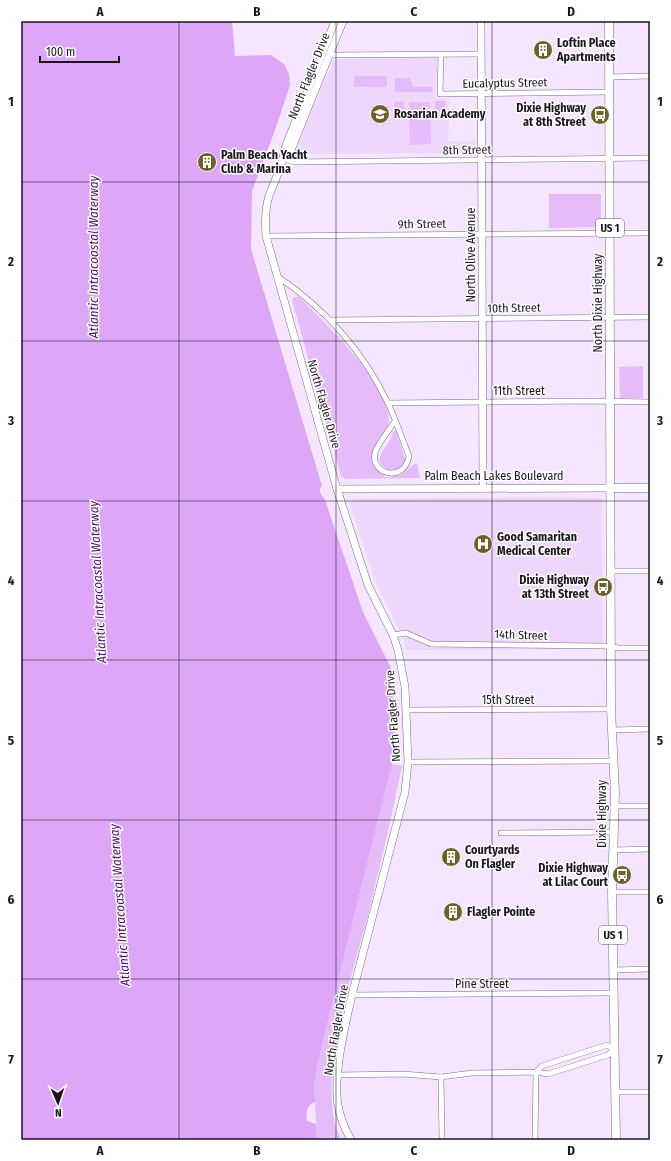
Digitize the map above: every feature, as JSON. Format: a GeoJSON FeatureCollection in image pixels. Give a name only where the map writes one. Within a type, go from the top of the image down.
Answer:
{"type":"FeatureCollection","features":[{"type":"Feature","properties":{"kind":"main road","name":"North Dixie Highway"},"geometry":{"type":"LineString","coordinates":[[609,21],[612,488]]}},
{"type":"Feature","properties":{"kind":"main road","name":"Palm Beach Lakes Boulevard"},"geometry":{"type":"LineString","coordinates":[[612,488],[650,488]]}},
{"type":"Feature","properties":{"kind":"main road","name":"Dixie Highway"},"geometry":{"type":"LineString","coordinates":[[612,488],[611,709],[615,806],[612,892],[616,1140]]}},
{"type":"Feature","properties":{"kind":"street","name":"North Flagler Drive"},"geometry":{"type":"LineString","coordinates":[[284,159],[285,148],[335,21]]}},
{"type":"Feature","properties":{"kind":"street","name":"North Flagler Drive"},"geometry":{"type":"LineString","coordinates":[[343,21],[291,150],[284,159],[269,197],[266,212],[266,236],[337,489],[368,584],[393,635],[402,669],[406,710],[408,762],[405,792],[345,1024],[337,1088],[338,1107],[344,1126],[351,1140]]}},
{"type":"Feature","properties":{"kind":"street","name":"North Olive Avenue"},"geometry":{"type":"LineString","coordinates":[[481,21],[482,488]]}},
{"type":"Feature","properties":{"kind":"street"},"geometry":{"type":"LineString","coordinates":[[330,55],[481,54]]}},
{"type":"Feature","properties":{"kind":"street","name":"Eucalyptus Street"},"geometry":{"type":"LineString","coordinates":[[440,55],[440,94],[609,92]]}},
{"type":"Feature","properties":{"kind":"street"},"geometry":{"type":"LineString","coordinates":[[609,77],[650,76]]}},
{"type":"Feature","properties":{"kind":"street","name":"8th Street"},"geometry":{"type":"LineString","coordinates":[[284,159],[294,162],[650,158]]}},
{"type":"Feature","properties":{"kind":"street","name":"9th Street"},"geometry":{"type":"LineString","coordinates":[[266,236],[650,233]]}},
{"type":"Feature","properties":{"kind":"street"},"geometry":{"type":"LineString","coordinates":[[277,276],[305,297],[331,320],[368,367],[388,403],[409,456],[403,469],[397,473],[389,474],[379,468],[375,460],[375,453],[395,421]]}},
{"type":"Feature","properties":{"kind":"street","name":"10th Street"},"geometry":{"type":"LineString","coordinates":[[331,320],[650,316]]}},
{"type":"Feature","properties":{"kind":"street","name":"11th Street"},"geometry":{"type":"LineString","coordinates":[[388,403],[650,402]]}},
{"type":"Feature","properties":{"kind":"street","name":"Palm Beach Lakes Boulevard"},"geometry":{"type":"LineString","coordinates":[[337,489],[612,488]]}},
{"type":"Feature","properties":{"kind":"street"},"geometry":{"type":"LineString","coordinates":[[612,571],[650,570]]}},
{"type":"Feature","properties":{"kind":"street","name":"14th Street"},"geometry":{"type":"LineString","coordinates":[[393,635],[406,633],[431,644],[611,646],[620,648],[650,648]]}},
{"type":"Feature","properties":{"kind":"street","name":"15th Street"},"geometry":{"type":"LineString","coordinates":[[406,710],[611,709]]}},
{"type":"Feature","properties":{"kind":"street"},"geometry":{"type":"LineString","coordinates":[[612,730],[650,730]]}},
{"type":"Feature","properties":{"kind":"street"},"geometry":{"type":"LineString","coordinates":[[408,762],[613,761]]}},
{"type":"Feature","properties":{"kind":"street"},"geometry":{"type":"LineString","coordinates":[[615,806],[650,806]]}},
{"type":"Feature","properties":{"kind":"street"},"geometry":{"type":"LineString","coordinates":[[501,833],[614,832]]}},
{"type":"Feature","properties":{"kind":"street"},"geometry":{"type":"LineString","coordinates":[[613,850],[650,849]]}},
{"type":"Feature","properties":{"kind":"street"},"geometry":{"type":"LineString","coordinates":[[612,892],[650,892]]}},
{"type":"Feature","properties":{"kind":"street"},"geometry":{"type":"LineString","coordinates":[[613,970],[650,969]]}},
{"type":"Feature","properties":{"kind":"street","name":"Pine Street"},"geometry":{"type":"LineString","coordinates":[[352,994],[613,992]]}},
{"type":"Feature","properties":{"kind":"street"},"geometry":{"type":"LineString","coordinates":[[339,1075],[403,1074],[441,1077],[472,1073],[536,1072],[550,1074],[608,1055],[614,1048],[607,1045],[542,1066],[536,1072],[535,1140]]}},
{"type":"Feature","properties":{"kind":"street"},"geometry":{"type":"LineString","coordinates":[[441,1077],[442,1140]]}},
{"type":"Feature","properties":{"kind":"street"},"geometry":{"type":"LineString","coordinates":[[615,1092],[650,1092]]}},
{"type":"Feature","properties":{"kind":"shaded area","name":"Rosarian Academy"},"geometry":{"type":"Polygon","coordinates":[[[437,57],[436,98],[449,99],[448,141],[475,141],[475,153],[298,154],[296,150],[334,59],[437,57]]]}},
{"type":"Feature","properties":{"kind":"shaded area"},"geometry":{"type":"Polygon","coordinates":[[[354,76],[387,76],[387,87],[354,87],[354,76]]]}},
{"type":"Feature","properties":{"kind":"shaded area"},"geometry":{"type":"Polygon","coordinates":[[[395,78],[410,78],[413,87],[432,87],[432,92],[395,92],[395,78]]]}},
{"type":"Feature","properties":{"kind":"shaded area"},"geometry":{"type":"Polygon","coordinates":[[[404,101],[405,119],[395,120],[394,102],[404,101]]]}},
{"type":"Feature","properties":{"kind":"shaded area"},"geometry":{"type":"Polygon","coordinates":[[[435,101],[445,101],[445,119],[435,119],[435,101]]]}},
{"type":"Feature","properties":{"kind":"shaded area"},"geometry":{"type":"Polygon","coordinates":[[[409,102],[430,102],[431,144],[410,145],[409,102]]]}},
{"type":"Feature","properties":{"kind":"shaded area"},"geometry":{"type":"Polygon","coordinates":[[[549,194],[601,194],[601,227],[549,228],[549,194]]]}},
{"type":"Feature","properties":{"kind":"shaded area"},"geometry":{"type":"Polygon","coordinates":[[[294,297],[299,297],[354,355],[368,373],[387,407],[389,422],[386,430],[374,448],[373,464],[385,477],[392,477],[404,473],[417,463],[420,478],[346,479],[341,476],[292,300],[294,297]]]}},
{"type":"Feature","properties":{"kind":"shaded area"},"geometry":{"type":"Polygon","coordinates":[[[643,366],[643,398],[620,398],[619,367],[643,366]]]}},
{"type":"Feature","properties":{"kind":"shaded area"},"geometry":{"type":"Polygon","coordinates":[[[396,430],[405,459],[403,467],[389,470],[380,462],[380,456],[391,439],[393,431],[396,430]]]}},
{"type":"Feature","properties":{"kind":"shaded area","name":"Good Samaritan Medical Center"},"geometry":{"type":"Polygon","coordinates":[[[602,498],[603,649],[407,650],[403,638],[376,583],[350,505],[351,502],[354,499],[602,498]]]}},
{"type":"Feature","properties":{"kind":"shaded area"},"geometry":{"type":"Polygon","coordinates":[[[392,764],[402,766],[368,915],[347,990],[332,1070],[332,1095],[335,1123],[341,1140],[317,1140],[314,1086],[318,1061],[392,764]]]}},
{"type":"Feature","properties":{"kind":"water","name":"Atlantic Intracoastal Waterway"},"geometry":{"type":"Polygon","coordinates":[[[21,21],[232,21],[235,56],[271,55],[284,64],[289,74],[290,85],[252,191],[251,249],[322,486],[320,488],[320,493],[325,500],[363,612],[391,668],[395,740],[392,764],[318,1061],[314,1086],[315,1102],[308,1107],[307,1112],[307,1121],[316,1124],[317,1140],[21,1140],[21,21]]]}},
{"type":"Feature","properties":{"kind":"place","name":"Loftin Place Apartments"},"geometry":{"type":"Point","coordinates":[543,50]}},
{"type":"Feature","properties":{"kind":"place","name":"Rosarian Academy"},"geometry":{"type":"Point","coordinates":[380,114]}},
{"type":"Feature","properties":{"kind":"place","name":"Dixie Highway at 8th Street"},"geometry":{"type":"Point","coordinates":[600,115]}},
{"type":"Feature","properties":{"kind":"place","name":"Palm Beach Yacht Club & Marina"},"geometry":{"type":"Point","coordinates":[207,162]}},
{"type":"Feature","properties":{"kind":"place","name":"Good Samaritan Medical Center"},"geometry":{"type":"Point","coordinates":[483,544]}},
{"type":"Feature","properties":{"kind":"place","name":"Dixie Highway at 13th Street"},"geometry":{"type":"Point","coordinates":[603,587]}},
{"type":"Feature","properties":{"kind":"place","name":"Courtyards On Flagler"},"geometry":{"type":"Point","coordinates":[451,857]}},
{"type":"Feature","properties":{"kind":"place","name":"Dixie Highway at Lilac Court"},"geometry":{"type":"Point","coordinates":[622,875]}},
{"type":"Feature","properties":{"kind":"place","name":"Flagler Pointe"},"geometry":{"type":"Point","coordinates":[453,912]}}]}
